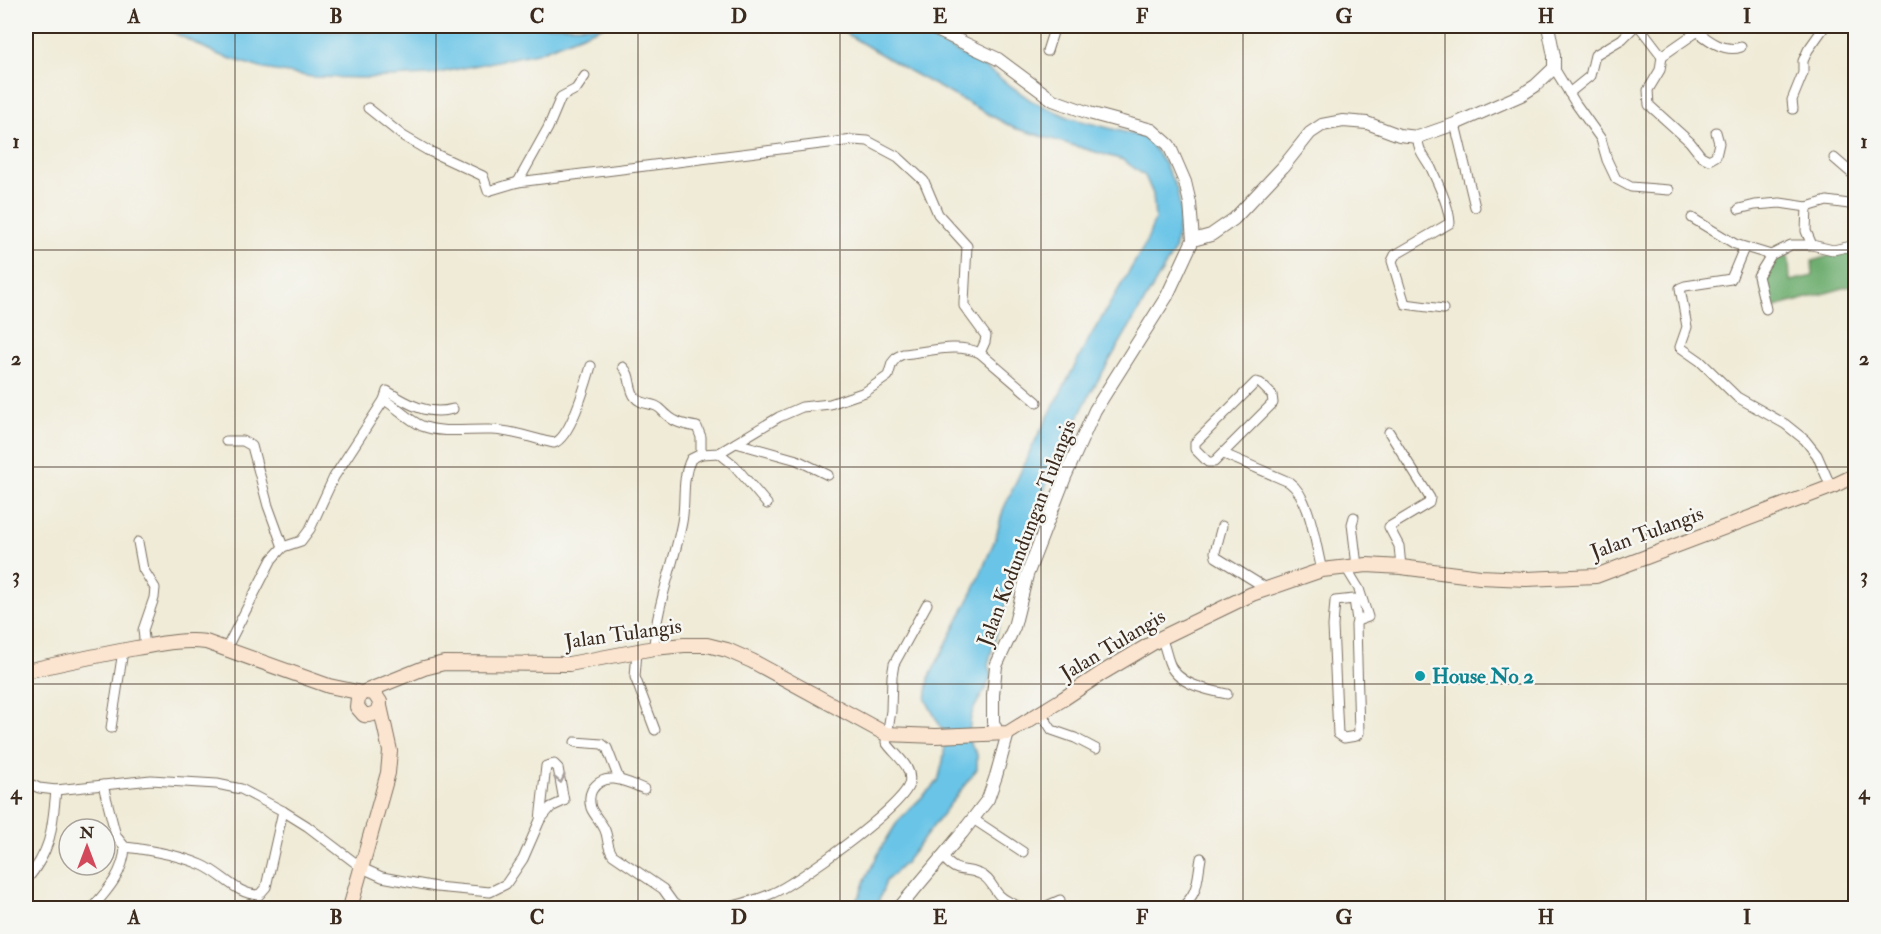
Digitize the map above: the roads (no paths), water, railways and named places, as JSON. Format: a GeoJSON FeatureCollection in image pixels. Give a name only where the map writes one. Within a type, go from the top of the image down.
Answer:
{"type":"FeatureCollection","features":[{"type":"Feature","properties":{"kind":"main road","name":"Jalan Tulangis"},"geometry":{"type":"LineString","coordinates":[[361,696],[424,668],[444,663],[569,664],[654,648],[707,645],[752,661],[886,734],[936,736],[1003,733],[1041,713],[1102,673],[1161,639],[1226,605],[1266,588],[1322,570],[1354,566],[1401,567],[1491,578],[1596,576],[1831,487],[1856,475]]}},
{"type":"Feature","properties":{"kind":"main road"},"geometry":{"type":"LineString","coordinates":[[26,672],[177,641],[196,641],[206,642],[361,696],[374,693],[380,704],[390,751],[388,773],[350,909]]}},
{"type":"Feature","properties":{"kind":"main road"},"geometry":{"type":"LineString","coordinates":[[361,696],[360,712],[368,715],[376,713],[396,680]]}},
{"type":"Feature","properties":{"kind":"main road"},"geometry":{"type":"LineString","coordinates":[[368,715],[390,751]]}},
{"type":"Feature","properties":{"kind":"street","name":"Jalan Kodundungan Tulangis"},"geometry":{"type":"LineString","coordinates":[[928,26],[998,59],[1053,100],[1159,134],[1169,145],[1185,182],[1191,203],[1193,240],[1167,296],[1095,410],[1065,477],[1027,575],[1014,627],[996,666],[993,722],[1003,733]]}},
{"type":"Feature","properties":{"kind":"street"},"geometry":{"type":"LineString","coordinates":[[1047,51],[1054,26]]}},
{"type":"Feature","properties":{"kind":"street"},"geometry":{"type":"LineString","coordinates":[[1548,26],[1556,71],[1601,139],[1616,179],[1631,187],[1669,190]]}},
{"type":"Feature","properties":{"kind":"street"},"geometry":{"type":"LineString","coordinates":[[1569,93],[1590,76],[1595,55],[1622,39],[1637,26],[1662,56]]}},
{"type":"Feature","properties":{"kind":"street"},"geometry":{"type":"LineString","coordinates":[[1793,109],[1792,100],[1803,73],[1803,61],[1825,26]]}},
{"type":"Feature","properties":{"kind":"street"},"geometry":{"type":"LineString","coordinates":[[1716,132],[1719,143],[1716,156],[1709,160],[1704,159],[1690,142],[1649,105],[1648,90],[1660,70],[1662,56],[1694,28],[1722,47],[1731,50],[1741,47]]}},
{"type":"Feature","properties":{"kind":"street"},"geometry":{"type":"LineString","coordinates":[[1418,144],[1457,130],[1521,95],[1556,71]]}},
{"type":"Feature","properties":{"kind":"street"},"geometry":{"type":"LineString","coordinates":[[518,182],[548,128],[561,97],[576,89],[585,76]]}},
{"type":"Feature","properties":{"kind":"street"},"geometry":{"type":"LineString","coordinates":[[368,108],[403,136],[483,176],[488,191],[518,182],[853,140],[868,141],[898,157],[924,181],[938,214],[967,246],[963,302],[986,336],[986,342],[980,353]]}},
{"type":"Feature","properties":{"kind":"street"},"geometry":{"type":"LineString","coordinates":[[1193,240],[1211,235],[1234,219],[1277,174],[1310,133],[1322,125],[1343,121],[1367,123],[1418,144],[1442,193],[1450,223],[1395,255],[1392,261],[1405,304],[1443,309]]}},
{"type":"Feature","properties":{"kind":"street"},"geometry":{"type":"LineString","coordinates":[[1457,130],[1475,207]]}},
{"type":"Feature","properties":{"kind":"street"},"geometry":{"type":"LineString","coordinates":[[1834,158],[1856,177]]}},
{"type":"Feature","properties":{"kind":"street"},"geometry":{"type":"LineString","coordinates":[[1739,209],[1770,203],[1807,207],[1823,201],[1856,205]]}},
{"type":"Feature","properties":{"kind":"street"},"geometry":{"type":"LineString","coordinates":[[1807,207],[1806,231],[1812,244]]}},
{"type":"Feature","properties":{"kind":"street"},"geometry":{"type":"LineString","coordinates":[[1692,218],[1744,248],[1771,255]]}},
{"type":"Feature","properties":{"kind":"street"},"geometry":{"type":"LineString","coordinates":[[1766,309],[1758,276],[1771,255],[1791,245],[1812,244],[1833,250],[1856,245]]}},
{"type":"Feature","properties":{"kind":"street"},"geometry":{"type":"LineString","coordinates":[[1744,248],[1731,279],[1680,288],[1687,327],[1680,347],[1700,361],[1737,397],[1785,424],[1805,440],[1817,455],[1831,487]]}},
{"type":"Feature","properties":{"kind":"street"},"geometry":{"type":"LineString","coordinates":[[654,648],[658,618],[682,522],[685,475],[691,459],[701,454],[719,453],[779,417],[802,407],[830,404],[872,388],[888,376],[892,363],[903,354],[963,347],[980,353],[1037,402]]}},
{"type":"Feature","properties":{"kind":"street"},"geometry":{"type":"LineString","coordinates":[[384,400],[424,427],[449,430],[491,430],[526,435],[554,443],[561,438],[580,403],[591,366]]}},
{"type":"Feature","properties":{"kind":"street"},"geometry":{"type":"LineString","coordinates":[[623,367],[628,373],[634,396],[637,399],[644,404],[657,406],[676,421],[690,427],[697,427],[701,437],[701,454]]}},
{"type":"Feature","properties":{"kind":"street"},"geometry":{"type":"LineString","coordinates":[[1253,383],[1260,383],[1272,395],[1273,403],[1224,454],[1214,462],[1208,462],[1194,446],[1253,383]]}},
{"type":"Feature","properties":{"kind":"street"},"geometry":{"type":"LineString","coordinates":[[226,650],[272,560],[282,547],[301,541],[310,529],[334,477],[384,400],[387,391],[416,407],[430,411],[440,412],[453,409]]}},
{"type":"Feature","properties":{"kind":"street"},"geometry":{"type":"LineString","coordinates":[[1389,432],[1430,498],[1429,503],[1389,527],[1399,546],[1401,567]]}},
{"type":"Feature","properties":{"kind":"street"},"geometry":{"type":"LineString","coordinates":[[226,441],[243,441],[252,446],[282,547]]}},
{"type":"Feature","properties":{"kind":"street"},"geometry":{"type":"LineString","coordinates":[[736,443],[797,460],[828,475]]}},
{"type":"Feature","properties":{"kind":"street"},"geometry":{"type":"LineString","coordinates":[[719,453],[734,465],[767,504]]}},
{"type":"Feature","properties":{"kind":"street"},"geometry":{"type":"LineString","coordinates":[[1224,454],[1296,487],[1306,504],[1322,570]]}},
{"type":"Feature","properties":{"kind":"street"},"geometry":{"type":"LineString","coordinates":[[1354,517],[1352,524],[1354,566],[1368,617],[1357,621]]}},
{"type":"Feature","properties":{"kind":"street"},"geometry":{"type":"LineString","coordinates":[[1222,526],[1215,552],[1216,557],[1266,588]]}},
{"type":"Feature","properties":{"kind":"street"},"geometry":{"type":"LineString","coordinates":[[138,542],[143,569],[155,588],[143,630],[145,647]]}},
{"type":"Feature","properties":{"kind":"street"},"geometry":{"type":"LineString","coordinates":[[1354,566],[1359,589]]}},
{"type":"Feature","properties":{"kind":"street"},"geometry":{"type":"LineString","coordinates":[[1354,600],[1357,621],[1359,733],[1356,736],[1344,738],[1338,734],[1333,626],[1335,601],[1354,600]]}},
{"type":"Feature","properties":{"kind":"street"},"geometry":{"type":"LineString","coordinates":[[725,909],[775,892],[815,867],[851,842],[902,796],[909,784],[908,772],[902,758],[886,742],[891,711],[892,676],[894,664],[927,604]]}},
{"type":"Feature","properties":{"kind":"street"},"geometry":{"type":"LineString","coordinates":[[1161,639],[1173,670],[1191,684],[1227,694]]}},
{"type":"Feature","properties":{"kind":"street"},"geometry":{"type":"LineString","coordinates":[[111,728],[123,651]]}},
{"type":"Feature","properties":{"kind":"street"},"geometry":{"type":"LineString","coordinates":[[637,651],[635,677],[655,730]]}},
{"type":"Feature","properties":{"kind":"street"},"geometry":{"type":"LineString","coordinates":[[1041,713],[1052,730],[1096,749]]}},
{"type":"Feature","properties":{"kind":"street"},"geometry":{"type":"LineString","coordinates":[[899,909],[988,799],[996,776],[1003,733]]}},
{"type":"Feature","properties":{"kind":"street"},"geometry":{"type":"LineString","coordinates":[[575,742],[602,744],[606,748],[619,779]]}},
{"type":"Feature","properties":{"kind":"street"},"geometry":{"type":"LineString","coordinates":[[644,789],[619,779],[608,778],[596,784],[590,793],[589,800],[592,810],[608,835],[609,849],[613,855],[663,889],[680,909]]}},
{"type":"Feature","properties":{"kind":"street"},"geometry":{"type":"LineString","coordinates":[[26,782],[39,788],[57,790],[150,780],[217,783],[241,789],[282,811],[307,826],[362,868],[382,877],[490,892],[507,884],[515,873],[547,804]]}},
{"type":"Feature","properties":{"kind":"street"},"geometry":{"type":"LineString","coordinates":[[103,785],[116,836],[125,847],[156,852],[204,866],[235,888],[252,895],[259,895],[266,887],[282,811]]}},
{"type":"Feature","properties":{"kind":"street"},"geometry":{"type":"LineString","coordinates":[[26,881],[45,853],[51,838],[57,790]]}},
{"type":"Feature","properties":{"kind":"street"},"geometry":{"type":"LineString","coordinates":[[973,819],[1023,852]]}},
{"type":"Feature","properties":{"kind":"street"},"geometry":{"type":"LineString","coordinates":[[92,909],[121,871],[125,847]]}},
{"type":"Feature","properties":{"kind":"street"},"geometry":{"type":"LineString","coordinates":[[942,856],[956,869],[978,873],[989,879],[998,894],[1007,902],[1024,909]]}},
{"type":"Feature","properties":{"kind":"street"},"geometry":{"type":"LineString","coordinates":[[1181,909],[1192,898],[1201,858]]}},
{"type":"Feature","properties":{"kind":"street"},"geometry":{"type":"LineString","coordinates":[[1042,909],[1060,900]]}},
{"type":"Feature","properties":{"kind":"water"},"geometry":{"type":"Polygon","coordinates":[[[160,26],[286,26],[328,31],[412,33],[458,26],[604,26],[537,53],[429,75],[366,78],[312,77],[264,69],[219,55],[160,26]]]}},
{"type":"Feature","properties":{"kind":"water"},"geometry":{"type":"Polygon","coordinates":[[[833,26],[910,26],[987,69],[1032,101],[1070,118],[1147,138],[1164,163],[1177,189],[1181,214],[1174,251],[1091,392],[1059,455],[1042,495],[999,624],[988,665],[991,676],[973,710],[970,722],[969,741],[977,754],[977,769],[905,863],[886,881],[876,908],[850,908],[860,895],[881,848],[898,821],[938,781],[943,761],[946,737],[926,700],[929,678],[975,587],[996,537],[1003,510],[1032,447],[1090,337],[1145,245],[1155,219],[1153,194],[1145,176],[1123,160],[1014,128],[909,71],[833,26]]]}},
{"type":"Feature","properties":{"kind":"water"},"geometry":{"type":"Polygon","coordinates":[[[596,902],[632,908],[560,908],[596,902]]]}},
{"type":"Feature","properties":{"kind":"place","name":"House No 2"},"geometry":{"type":"Point","coordinates":[1420,676]}}]}
